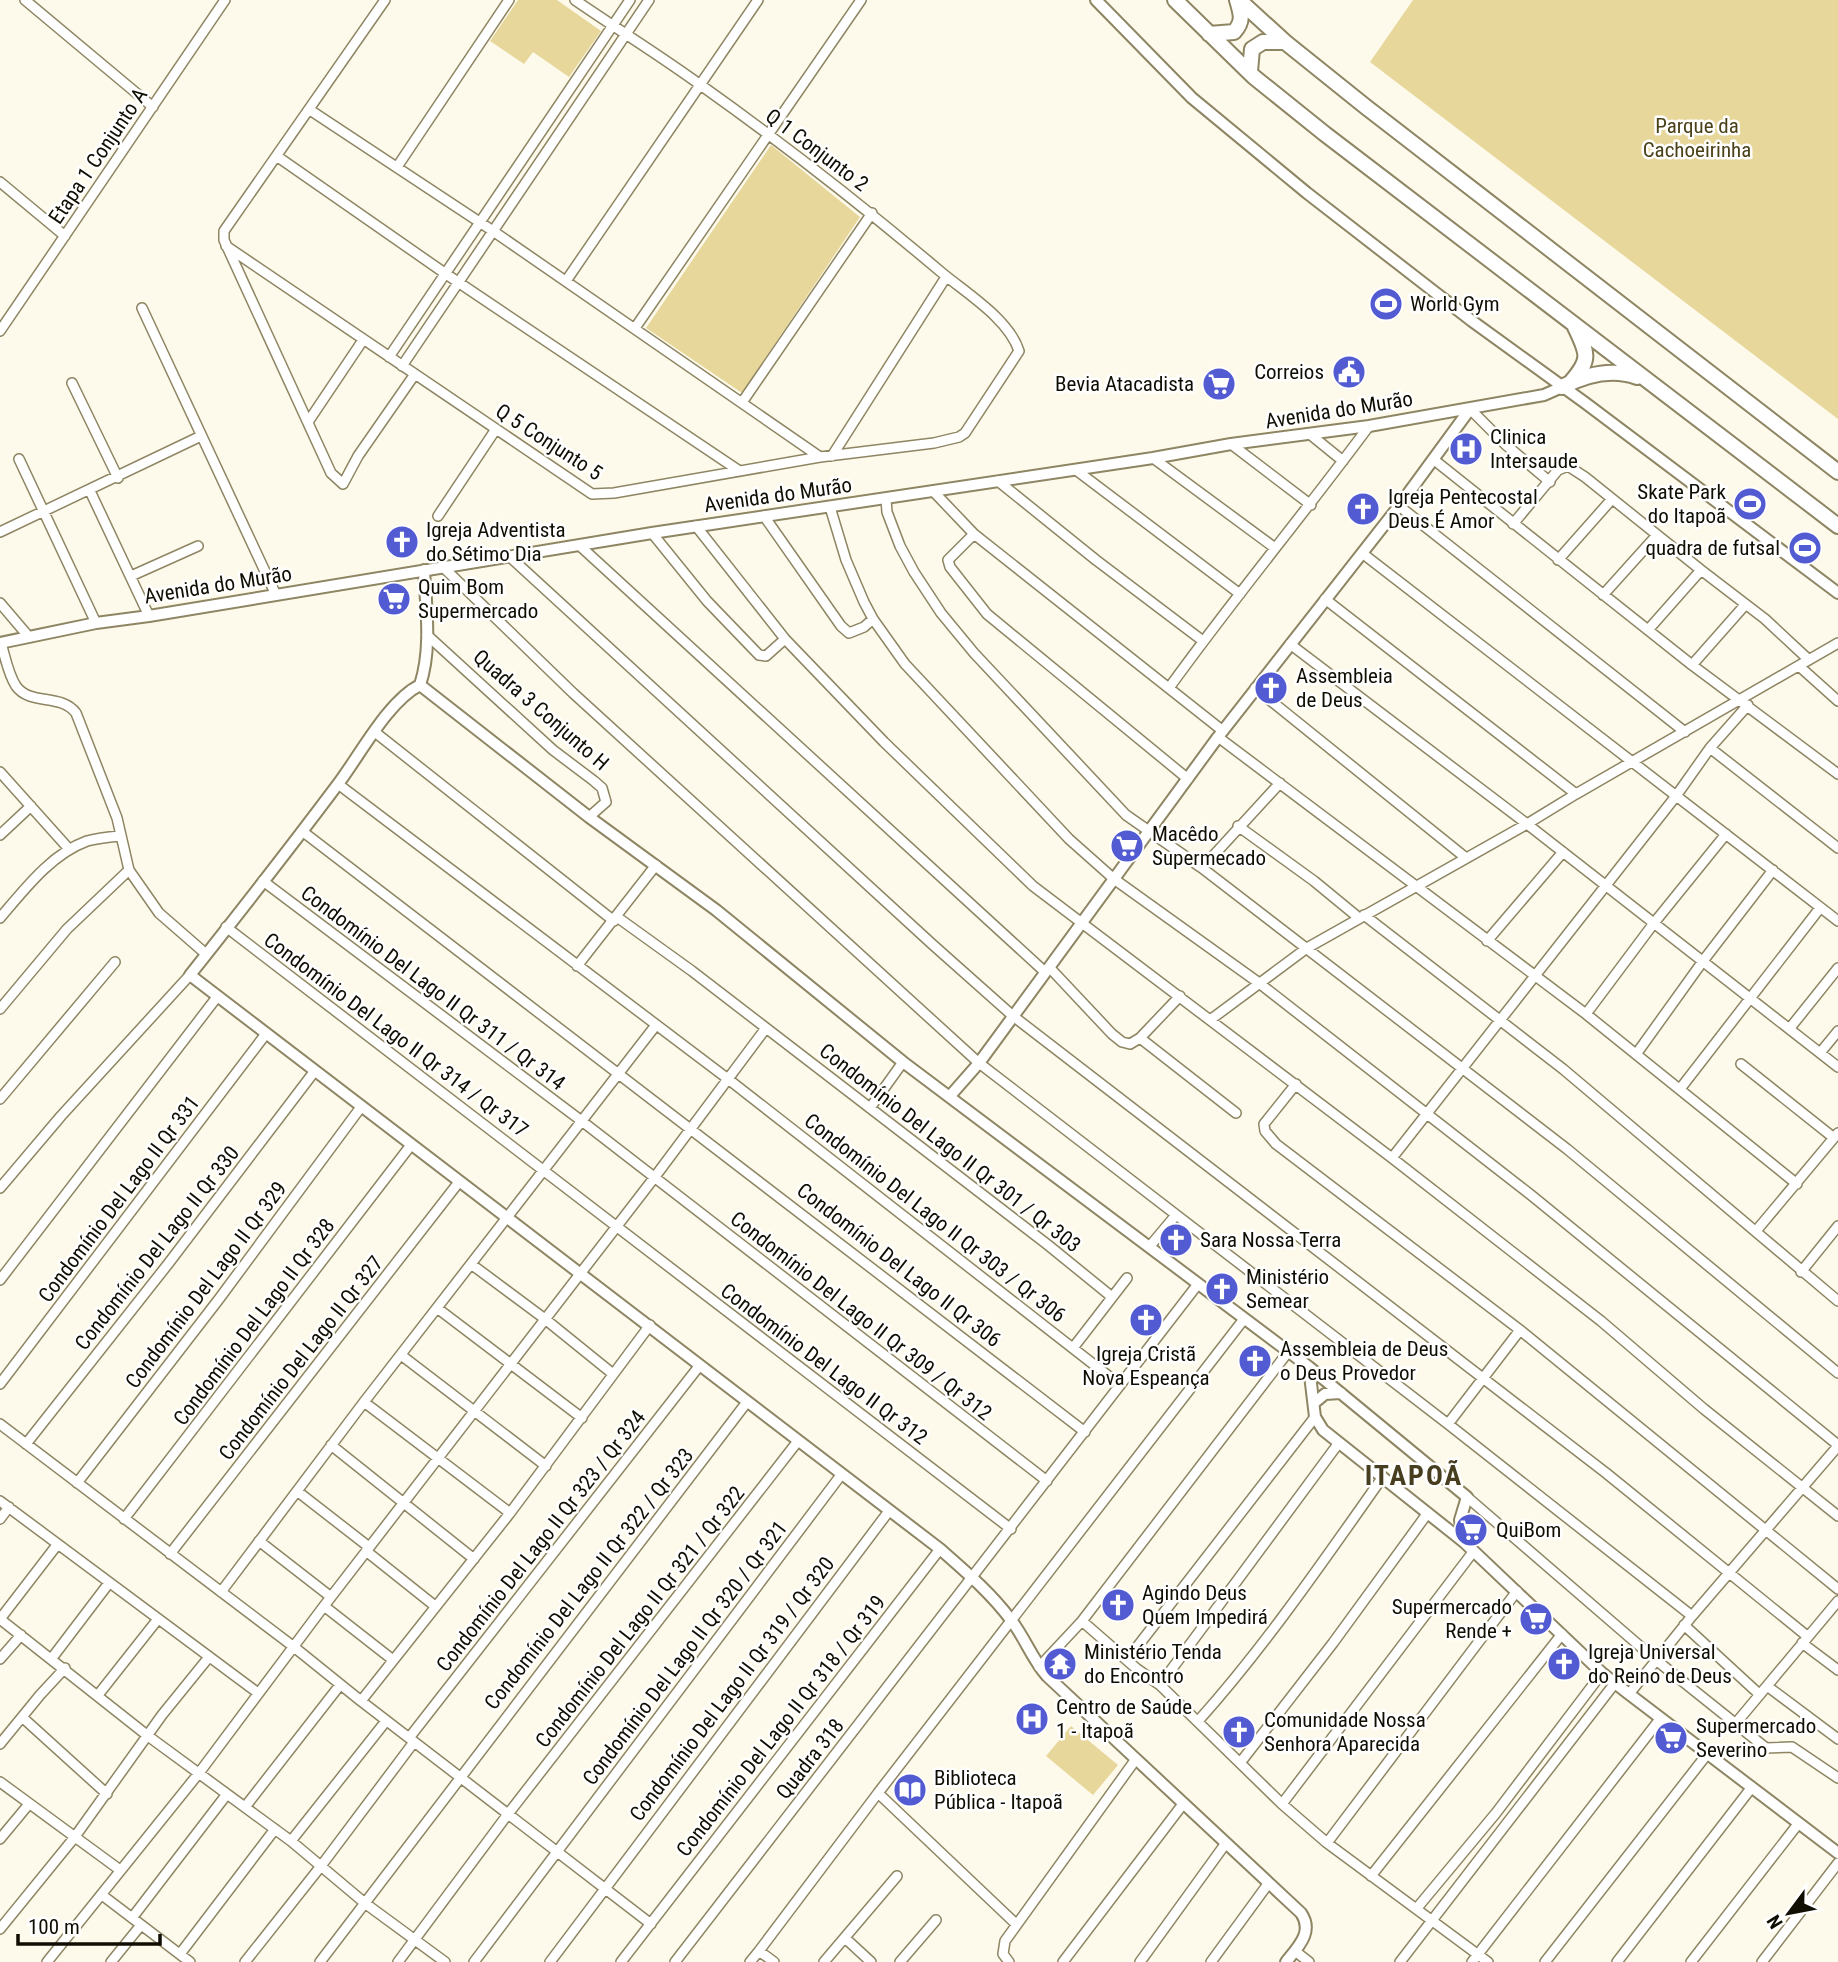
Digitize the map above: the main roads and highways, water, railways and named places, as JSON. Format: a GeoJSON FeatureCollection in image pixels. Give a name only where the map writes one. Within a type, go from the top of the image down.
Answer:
{"type":"FeatureCollection","features":[{"type":"Feature","properties":{"kind":"main road"},"geometry":{"type":"LineString","coordinates":[[1175,0],[1250,71],[1325,134],[1838,526]]}},
{"type":"Feature","properties":{"kind":"main road"},"geometry":{"type":"LineString","coordinates":[[1209,34],[1234,33],[1240,26],[1242,19],[1238,0]]}},
{"type":"Feature","properties":{"kind":"main road"},"geometry":{"type":"LineString","coordinates":[[1238,0],[1366,107],[1838,472]]}},
{"type":"Feature","properties":{"kind":"main road"},"geometry":{"type":"LineString","coordinates":[[1250,71],[1252,49],[1263,42],[1285,42]]}},
{"type":"Feature","properties":{"kind":"main road"},"geometry":{"type":"LineString","coordinates":[[1573,323],[1586,358],[1583,368],[1567,384],[1613,372],[1645,379]]}},
{"type":"Feature","properties":{"kind":"place","name":"World Gym"},"geometry":{"type":"Point","coordinates":[1386,304]}},
{"type":"Feature","properties":{"kind":"place","name":"Correios"},"geometry":{"type":"Point","coordinates":[1349,372]}},
{"type":"Feature","properties":{"kind":"place","name":"Bevia Atacadista"},"geometry":{"type":"Point","coordinates":[1219,384]}},
{"type":"Feature","properties":{"kind":"place","name":"Clinica Intersaude"},"geometry":{"type":"Point","coordinates":[1466,449]}},
{"type":"Feature","properties":{"kind":"place","name":"Skate Park do Itapoã"},"geometry":{"type":"Point","coordinates":[1750,504]}},
{"type":"Feature","properties":{"kind":"place","name":"Igreja Pentecostal Deus É Amor"},"geometry":{"type":"Point","coordinates":[1363,509]}},
{"type":"Feature","properties":{"kind":"place","name":"Igreja Adventista do Sétimo Dia"},"geometry":{"type":"Point","coordinates":[402,542]}},
{"type":"Feature","properties":{"kind":"place","name":"quadra de futsal"},"geometry":{"type":"Point","coordinates":[1805,548]}},
{"type":"Feature","properties":{"kind":"place","name":"Quim Bom Supermercado"},"geometry":{"type":"Point","coordinates":[394,599]}},
{"type":"Feature","properties":{"kind":"place","name":"Assembleia de Deus"},"geometry":{"type":"Point","coordinates":[1271,688]}},
{"type":"Feature","properties":{"kind":"place","name":"Macêdo Supermecado"},"geometry":{"type":"Point","coordinates":[1127,846]}},
{"type":"Feature","properties":{"kind":"place","name":"Sara Nossa Terra"},"geometry":{"type":"Point","coordinates":[1176,1240]}},
{"type":"Feature","properties":{"kind":"place","name":"Ministério Semear"},"geometry":{"type":"Point","coordinates":[1222,1289]}},
{"type":"Feature","properties":{"kind":"place","name":"Igreja Cristã Nova Espeança"},"geometry":{"type":"Point","coordinates":[1146,1320]}},
{"type":"Feature","properties":{"kind":"place","name":"Assembleia de Deus o Deus Provedor"},"geometry":{"type":"Point","coordinates":[1255,1361]}},
{"type":"Feature","properties":{"kind":"place","name":"QuiBom"},"geometry":{"type":"Point","coordinates":[1471,1530]}},
{"type":"Feature","properties":{"kind":"place","name":"Agindo Deus Quem Impedirá"},"geometry":{"type":"Point","coordinates":[1118,1605]}},
{"type":"Feature","properties":{"kind":"place","name":"Supermercado Rende +"},"geometry":{"type":"Point","coordinates":[1536,1619]}},
{"type":"Feature","properties":{"kind":"place","name":"Ministério Tenda do Encontro"},"geometry":{"type":"Point","coordinates":[1060,1664]}},
{"type":"Feature","properties":{"kind":"place","name":"Igreja Universal do Reino de Deus"},"geometry":{"type":"Point","coordinates":[1564,1664]}},
{"type":"Feature","properties":{"kind":"place","name":"Centro de Saúde 1 - Itapoã"},"geometry":{"type":"Point","coordinates":[1032,1719]}},
{"type":"Feature","properties":{"kind":"place","name":"Comunidade Nossa Senhora Aparecida"},"geometry":{"type":"Point","coordinates":[1239,1732]}},
{"type":"Feature","properties":{"kind":"place","name":"Supermercado Severino"},"geometry":{"type":"Point","coordinates":[1671,1738]}},
{"type":"Feature","properties":{"kind":"place","name":"Biblioteca Pública - Itapoã"},"geometry":{"type":"Point","coordinates":[910,1790]}},
{"type":"Feature","properties":{"kind":"district","name":"ITAPOÃ"},"geometry":{"type":"Point","coordinates":[1414,1475]}},
{"type":"Feature","properties":{"kind":"park label","name":"Parque da Cachoeirinha"},"geometry":{"type":"Point","coordinates":[1697,138]}}]}
